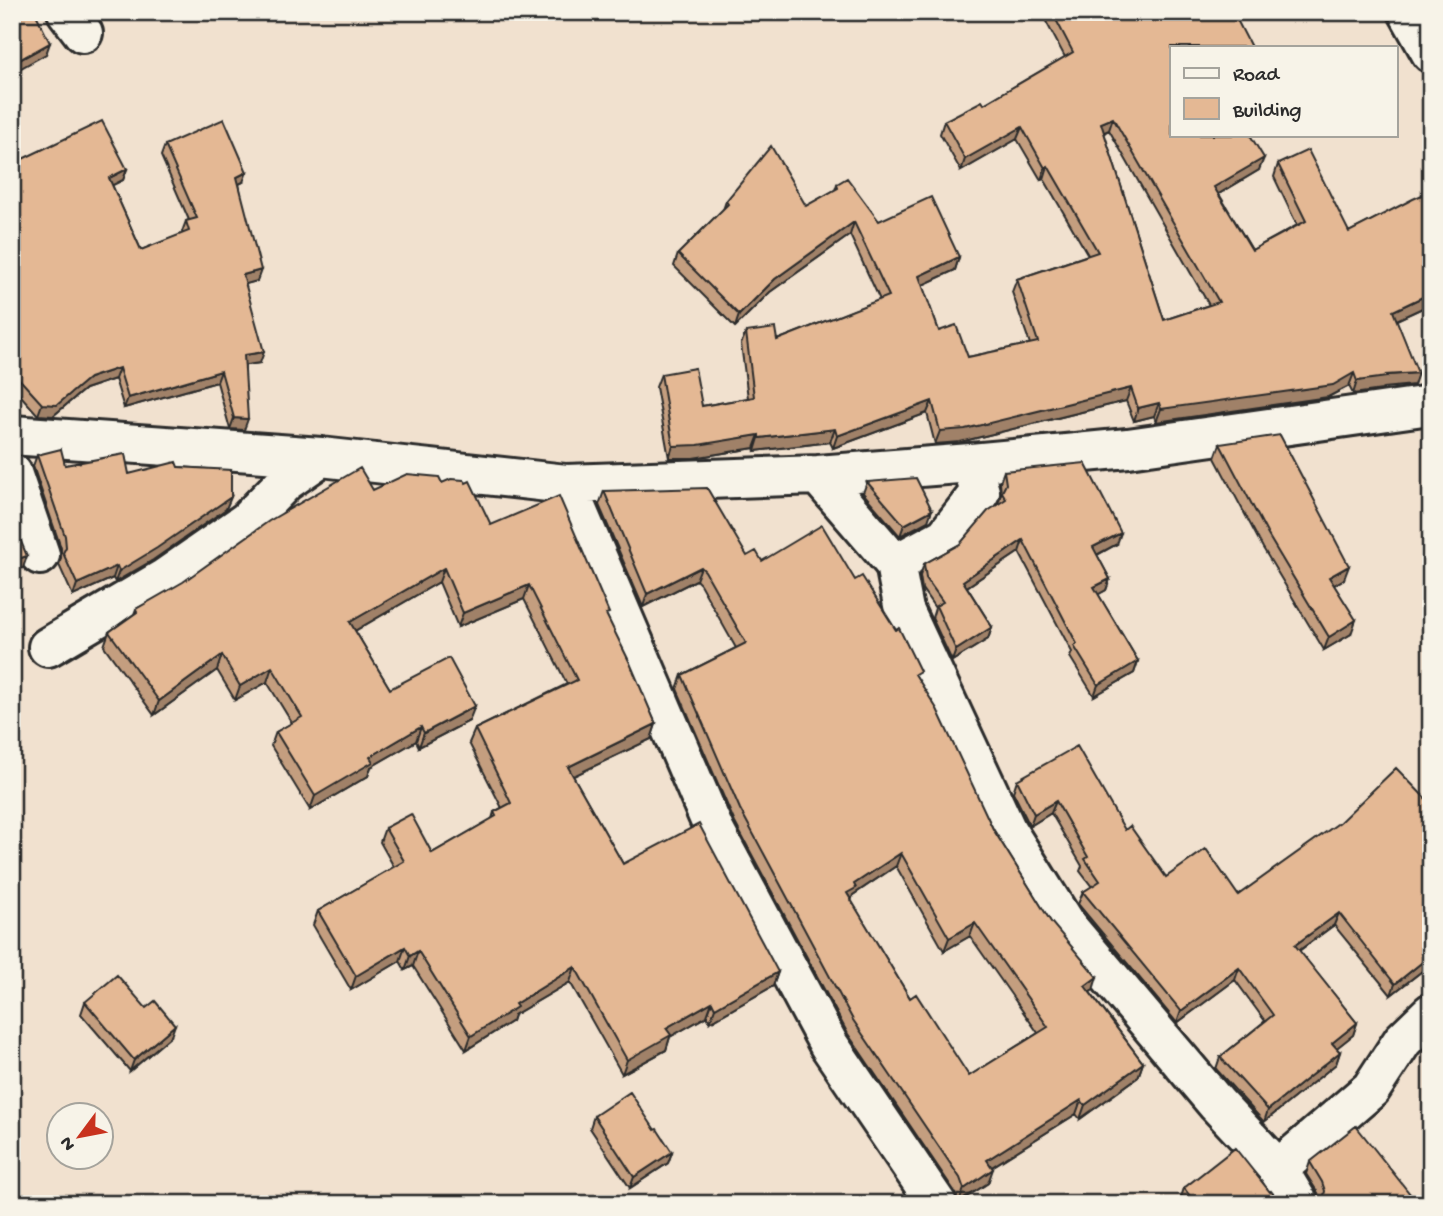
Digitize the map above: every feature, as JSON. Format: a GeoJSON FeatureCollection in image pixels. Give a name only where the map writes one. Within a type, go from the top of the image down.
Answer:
{"type":"FeatureCollection","features":[{"type":"Feature","properties":{"kind":"street"},"geometry":{"type":"LineString","coordinates":[[1408,12],[1431,53]]}},
{"type":"Feature","properties":{"kind":"street"},"geometry":{"type":"LineString","coordinates":[[12,435],[321,457],[566,484],[818,475],[971,463],[1128,448],[1431,407]]}},
{"type":"Feature","properties":{"kind":"street"},"geometry":{"type":"LineString","coordinates":[[48,647],[165,578],[247,521],[285,482],[321,457]]}},
{"type":"Feature","properties":{"kind":"street"},"geometry":{"type":"LineString","coordinates":[[895,564],[945,537],[980,492],[971,463]]}},
{"type":"Feature","properties":{"kind":"street"},"geometry":{"type":"LineString","coordinates":[[12,473],[40,555]]}},
{"type":"Feature","properties":{"kind":"street"},"geometry":{"type":"LineString","coordinates":[[818,475],[895,564],[904,610],[1001,819],[1058,913],[1217,1104],[1278,1170],[1298,1204]]}},
{"type":"Feature","properties":{"kind":"street"},"geometry":{"type":"LineString","coordinates":[[566,484],[715,832],[829,1045],[937,1204]]}},
{"type":"Feature","properties":{"kind":"street"},"geometry":{"type":"LineString","coordinates":[[1278,1170],[1371,1089],[1403,1040],[1431,1013]]}},
{"type":"Feature","properties":{"kind":"building"},"geometry":{"type":"Polygon","coordinates":[[[12,12],[35,12],[50,43],[12,64],[12,12]]]}},
{"type":"Feature","properties":{"kind":"building"},"geometry":{"type":"Polygon","coordinates":[[[1052,12],[1233,12],[1250,46],[1170,46],[1170,136],[1251,136],[1264,158],[1214,187],[1252,250],[1306,221],[1278,164],[1308,150],[1349,232],[1431,191],[1431,293],[1393,311],[1418,373],[1386,375],[1387,377],[1357,381],[1354,373],[1333,385],[1161,409],[1159,403],[1138,408],[1131,388],[965,429],[940,431],[932,401],[837,436],[835,429],[673,446],[661,374],[695,368],[702,406],[754,397],[746,332],[775,328],[777,340],[889,296],[854,222],[775,279],[739,315],[678,254],[728,204],[726,201],[771,146],[806,206],[838,188],[837,184],[847,178],[879,221],[931,197],[959,257],[919,276],[939,331],[956,325],[968,357],[1038,342],[1017,279],[1098,252],[1022,127],[965,159],[944,121],[982,101],[984,104],[1073,52],[1052,12]],[[1113,118],[1101,123],[1164,320],[1219,302],[1113,118]]]}},
{"type":"Feature","properties":{"kind":"building"},"geometry":{"type":"Polygon","coordinates":[[[224,119],[247,172],[237,177],[261,270],[243,275],[264,352],[244,355],[248,419],[234,418],[221,371],[128,398],[119,368],[89,378],[57,405],[42,404],[12,371],[12,164],[102,121],[127,169],[109,178],[141,250],[189,231],[186,221],[197,218],[165,145],[224,119]]]}},
{"type":"Feature","properties":{"kind":"building"},"geometry":{"type":"Polygon","coordinates":[[[1280,435],[1349,566],[1329,577],[1356,620],[1329,637],[1268,535],[1220,444],[1280,435]]]}},
{"type":"Feature","properties":{"kind":"building"},"geometry":{"type":"Polygon","coordinates":[[[61,449],[65,465],[125,454],[129,474],[176,462],[178,467],[231,470],[231,497],[119,571],[117,566],[77,584],[63,553],[66,547],[65,536],[37,455],[61,449]]]}},
{"type":"Feature","properties":{"kind":"building"},"geometry":{"type":"Polygon","coordinates":[[[1085,463],[1121,533],[1093,547],[1110,579],[1094,587],[1138,661],[1098,685],[1074,646],[1077,644],[1023,540],[963,581],[992,627],[956,650],[936,606],[943,602],[926,578],[924,564],[960,544],[988,511],[1006,499],[1002,492],[1006,484],[1004,471],[1085,463]]]}},
{"type":"Feature","properties":{"kind":"building"},"geometry":{"type":"Polygon","coordinates":[[[360,468],[373,490],[407,474],[439,477],[442,483],[451,479],[464,480],[466,483],[470,481],[491,525],[559,496],[609,613],[606,614],[656,724],[568,767],[623,864],[699,824],[778,972],[715,1008],[712,1002],[666,1028],[671,1035],[627,1060],[575,967],[515,1004],[517,1007],[471,1036],[418,951],[410,956],[405,947],[356,976],[318,911],[404,861],[385,828],[411,814],[432,853],[496,816],[494,812],[511,803],[475,729],[577,680],[529,585],[463,613],[444,568],[350,622],[390,689],[449,658],[475,706],[424,733],[421,727],[370,757],[373,762],[315,796],[276,732],[302,717],[272,667],[240,686],[222,655],[159,701],[109,632],[137,612],[136,609],[183,582],[269,521],[360,468]]]}},
{"type":"Feature","properties":{"kind":"building"},"geometry":{"type":"Polygon","coordinates":[[[916,478],[932,510],[904,525],[867,482],[916,478]]]}},
{"type":"Feature","properties":{"kind":"building"},"geometry":{"type":"Polygon","coordinates":[[[707,488],[747,556],[756,551],[762,561],[822,525],[855,580],[862,576],[896,630],[899,628],[920,671],[915,674],[937,709],[993,829],[1051,922],[1097,977],[1085,986],[1143,1063],[1085,1105],[1081,1100],[987,1160],[993,1169],[964,1189],[960,1178],[853,1020],[740,809],[682,675],[746,643],[701,567],[647,594],[604,491],[707,488]],[[901,853],[854,884],[856,888],[847,893],[910,998],[916,994],[969,1076],[1048,1027],[975,923],[949,938],[901,853]]]}},
{"type":"Feature","properties":{"kind":"building"},"geometry":{"type":"Polygon","coordinates":[[[17,532],[27,556],[12,561],[12,533],[17,532]]]}},
{"type":"Feature","properties":{"kind":"building"},"geometry":{"type":"Polygon","coordinates":[[[1077,746],[1125,830],[1130,826],[1166,877],[1206,849],[1238,895],[1340,822],[1396,768],[1431,804],[1431,955],[1395,984],[1339,913],[1295,945],[1357,1023],[1332,1043],[1340,1052],[1268,1110],[1220,1057],[1273,1015],[1239,968],[1181,1011],[1083,892],[1100,881],[1085,859],[1088,857],[1056,801],[1034,814],[1017,780],[1077,746]]]}},
{"type":"Feature","properties":{"kind":"building"},"geometry":{"type":"Polygon","coordinates":[[[117,975],[146,1008],[155,1001],[175,1025],[134,1060],[85,1002],[117,975]]]}},
{"type":"Feature","properties":{"kind":"building"},"geometry":{"type":"Polygon","coordinates":[[[630,1092],[672,1152],[634,1177],[594,1116],[630,1092]]]}},
{"type":"Feature","properties":{"kind":"building"},"geometry":{"type":"Polygon","coordinates":[[[1356,1126],[1418,1204],[1326,1204],[1323,1200],[1325,1191],[1322,1182],[1310,1162],[1356,1126]]]}},
{"type":"Feature","properties":{"kind":"building"},"geometry":{"type":"Polygon","coordinates":[[[1235,1148],[1281,1204],[1196,1204],[1184,1188],[1235,1148]]]}}]}
